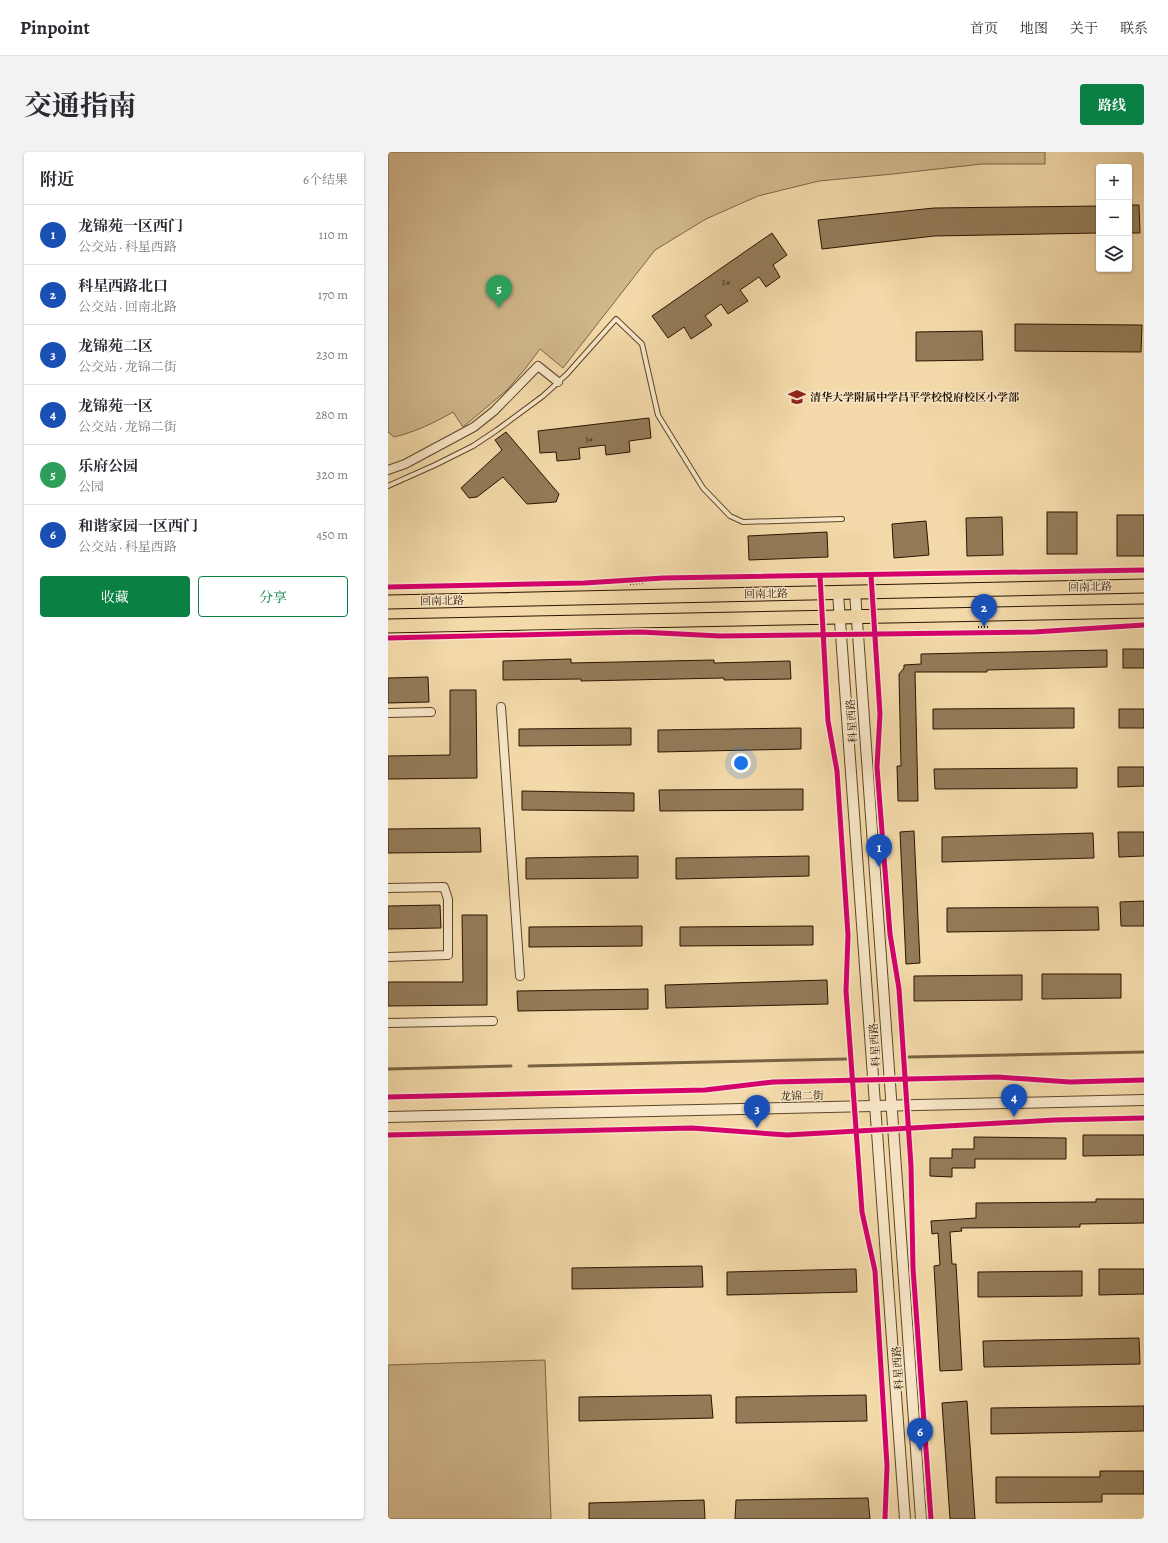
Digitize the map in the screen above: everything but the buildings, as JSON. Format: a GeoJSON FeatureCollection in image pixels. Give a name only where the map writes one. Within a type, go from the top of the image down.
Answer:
{"type":"FeatureCollection","features":[{"type":"Feature","properties":{"kind":"main road","name":"回南北路"},"geometry":{"type":"LineString","coordinates":[[388,602],[1144,586]]}},
{"type":"Feature","properties":{"kind":"main road"},"geometry":{"type":"LineString","coordinates":[[388,626],[1144,611]]}},
{"type":"Feature","properties":{"kind":"street"},"geometry":{"type":"LineString","coordinates":[[388,470],[405,464],[474,427],[494,410],[538,366],[558,382]]}},
{"type":"Feature","properties":{"kind":"street","name":"科星西路"},"geometry":{"type":"LineString","coordinates":[[855,592],[921,1519]]}},
{"type":"Feature","properties":{"kind":"street","name":"科星西路"},"geometry":{"type":"LineString","coordinates":[[838,593],[905,1519]]}},
{"type":"Feature","properties":{"kind":"street"},"geometry":{"type":"LineString","coordinates":[[501,707],[520,976]]}},
{"type":"Feature","properties":{"kind":"street"},"geometry":{"type":"LineString","coordinates":[[388,713],[431,712]]}},
{"type":"Feature","properties":{"kind":"street"},"geometry":{"type":"LineString","coordinates":[[388,888],[444,887],[448,899],[448,955],[388,957]]}},
{"type":"Feature","properties":{"kind":"street"},"geometry":{"type":"LineString","coordinates":[[388,1023],[493,1020]]}},
{"type":"Feature","properties":{"kind":"street","name":"龙锦二街"},"geometry":{"type":"LineString","coordinates":[[388,1117],[1144,1100]]}},
{"type":"Feature","properties":{"kind":"lane"},"geometry":{"type":"LineString","coordinates":[[388,486],[435,466],[473,446],[543,396],[567,374],[616,319],[642,344],[658,415],[703,488],[730,516],[743,522],[842,519]]}},
{"type":"Feature","properties":{"kind":"path"},"geometry":{"type":"LineString","coordinates":[[628,582],[650,579]]}},
{"type":"Feature","properties":{"kind":"path"},"geometry":{"type":"LineString","coordinates":[[628,582],[644,583]]}},
{"type":"Feature","properties":{"kind":"path"},"geometry":{"type":"LineString","coordinates":[[979,630],[990,627]]}},
{"type":"Feature","properties":{"kind":"path"},"geometry":{"type":"LineString","coordinates":[[979,630],[995,632]]}},
{"type":"Feature","properties":{"kind":"shaded area"},"geometry":{"type":"Polygon","coordinates":[[[388,152],[1045,152],[1045,164],[982,164],[819,181],[758,196],[706,219],[655,250],[563,368],[540,349],[507,390],[463,427],[453,412],[424,427],[394,437],[388,432],[388,152]]]}},
{"type":"Feature","properties":{"kind":"shaded area"},"geometry":{"type":"Polygon","coordinates":[[[545,1360],[551,1519],[388,1519],[388,1365],[545,1360]]]}},
{"type":"Feature","properties":{"kind":"waterway"},"geometry":{"type":"LineString","coordinates":[[909,1057],[1144,1052]]}},
{"type":"Feature","properties":{"kind":"waterway"},"geometry":{"type":"LineString","coordinates":[[529,1066],[846,1059]]}},
{"type":"Feature","properties":{"kind":"waterway"},"geometry":{"type":"LineString","coordinates":[[388,1069],[511,1066]]}},
{"type":"Feature","properties":{"kind":"cycle path"},"geometry":{"type":"LineString","coordinates":[[388,587],[584,583],[663,578],[1144,570]]}},
{"type":"Feature","properties":{"kind":"cycle path"},"geometry":{"type":"LineString","coordinates":[[871,575],[880,714],[877,767],[890,934],[899,989],[911,1166],[913,1268],[931,1519]]}},
{"type":"Feature","properties":{"kind":"cycle path"},"geometry":{"type":"LineString","coordinates":[[820,576],[828,721],[837,771],[848,935],[846,991],[862,1212],[875,1271],[887,1466],[885,1519]]}},
{"type":"Feature","properties":{"kind":"cycle path"},"geometry":{"type":"LineString","coordinates":[[388,638],[640,632],[720,636],[1034,632],[1144,625]]}},
{"type":"Feature","properties":{"kind":"cycle path"},"geometry":{"type":"LineString","coordinates":[[388,1097],[705,1090],[773,1082],[998,1077],[1070,1082],[1144,1080]]}},
{"type":"Feature","properties":{"kind":"cycle path"},"geometry":{"type":"LineString","coordinates":[[388,1135],[692,1128],[787,1135],[1054,1120],[1144,1118]]}},
{"type":"Feature","properties":{"kind":"place","name":"乐府公园"},"geometry":{"type":"Point","coordinates":[499,308]}},
{"type":"Feature","properties":{"kind":"place","name":"清华大学附属中学昌平学校悦府校区小学部"},"geometry":{"type":"Point","coordinates":[797,397]}},
{"type":"Feature","properties":{"kind":"place","name":"科星西路北口"},"geometry":{"type":"Point","coordinates":[984,627]}},
{"type":"Feature","properties":{"kind":"place","name":"龙锦苑一区西门"},"geometry":{"type":"Point","coordinates":[879,867]}},
{"type":"Feature","properties":{"kind":"place","name":"龙锦苑一区"},"geometry":{"type":"Point","coordinates":[1014,1117]}},
{"type":"Feature","properties":{"kind":"place","name":"龙锦苑二区"},"geometry":{"type":"Point","coordinates":[757,1128]}},
{"type":"Feature","properties":{"kind":"place","name":"和谐家园一区西门"},"geometry":{"type":"Point","coordinates":[920,1451]}}]}
